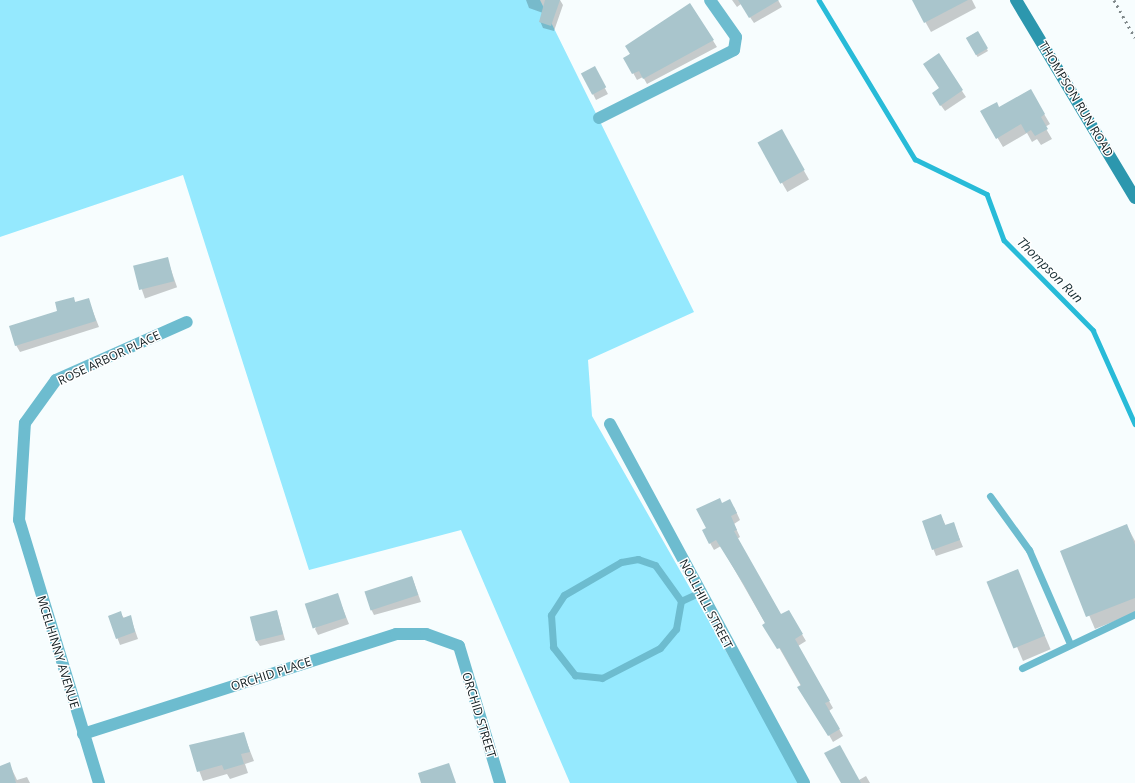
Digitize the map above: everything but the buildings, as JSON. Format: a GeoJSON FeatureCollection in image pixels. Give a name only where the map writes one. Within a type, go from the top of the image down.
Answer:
{"type":"FeatureCollection","features":[{"type":"Feature","properties":{"kind":"street"},"geometry":{"type":"LineString","coordinates":[[599,118],[734,50],[736,38],[710,0]]}},
{"type":"Feature","properties":{"kind":"street","name":"THOMPSON RUN ROAD"},"geometry":{"type":"LineString","coordinates":[[1016,0],[1135,198]]}},
{"type":"Feature","properties":{"kind":"street","name":"ROSE ARBOR PLACE"},"geometry":{"type":"LineString","coordinates":[[19,520],[25,423],[56,380],[187,322]]}},
{"type":"Feature","properties":{"kind":"street","name":"NOLLHILL STREET"},"geometry":{"type":"LineString","coordinates":[[610,424],[804,783]]}},
{"type":"Feature","properties":{"kind":"street","name":"MCELHINNY AVENUE"},"geometry":{"type":"LineString","coordinates":[[19,520],[99,783]]}},
{"type":"Feature","properties":{"kind":"street","name":"ORCHID PLACE"},"geometry":{"type":"LineString","coordinates":[[83,734],[396,634],[426,634],[459,646]]}},
{"type":"Feature","properties":{"kind":"street","name":"ORCHID STREET"},"geometry":{"type":"LineString","coordinates":[[459,646],[500,783]]}},
{"type":"Feature","properties":{"kind":"lane"},"geometry":{"type":"LineString","coordinates":[[990,496],[1029,550],[1070,644]]}},
{"type":"Feature","properties":{"kind":"lane"},"geometry":{"type":"LineString","coordinates":[[638,559],[655,565],[681,602],[679,620],[668,641],[645,657],[602,678],[575,675],[553,647],[552,615],[564,595],[621,562],[638,559]]}},
{"type":"Feature","properties":{"kind":"lane"},"geometry":{"type":"LineString","coordinates":[[681,602],[700,592]]}},
{"type":"Feature","properties":{"kind":"lane"},"geometry":{"type":"LineString","coordinates":[[1022,668],[1135,614]]}},
{"type":"Feature","properties":{"kind":"shaded area"},"geometry":{"type":"Polygon","coordinates":[[[0,0],[540,0],[694,312],[588,360],[592,416],[801,783],[570,783],[461,530],[309,570],[183,175],[0,237],[0,0]]]}},
{"type":"Feature","properties":{"kind":"waterway","name":"Thompson Run"},"geometry":{"type":"LineString","coordinates":[[819,0],[915,159],[987,194],[1004,240],[1093,330],[1135,424]]}},
{"type":"Feature","properties":{"kind":"railway"},"geometry":{"type":"LineString","coordinates":[[1114,0],[1135,38]]}}]}
